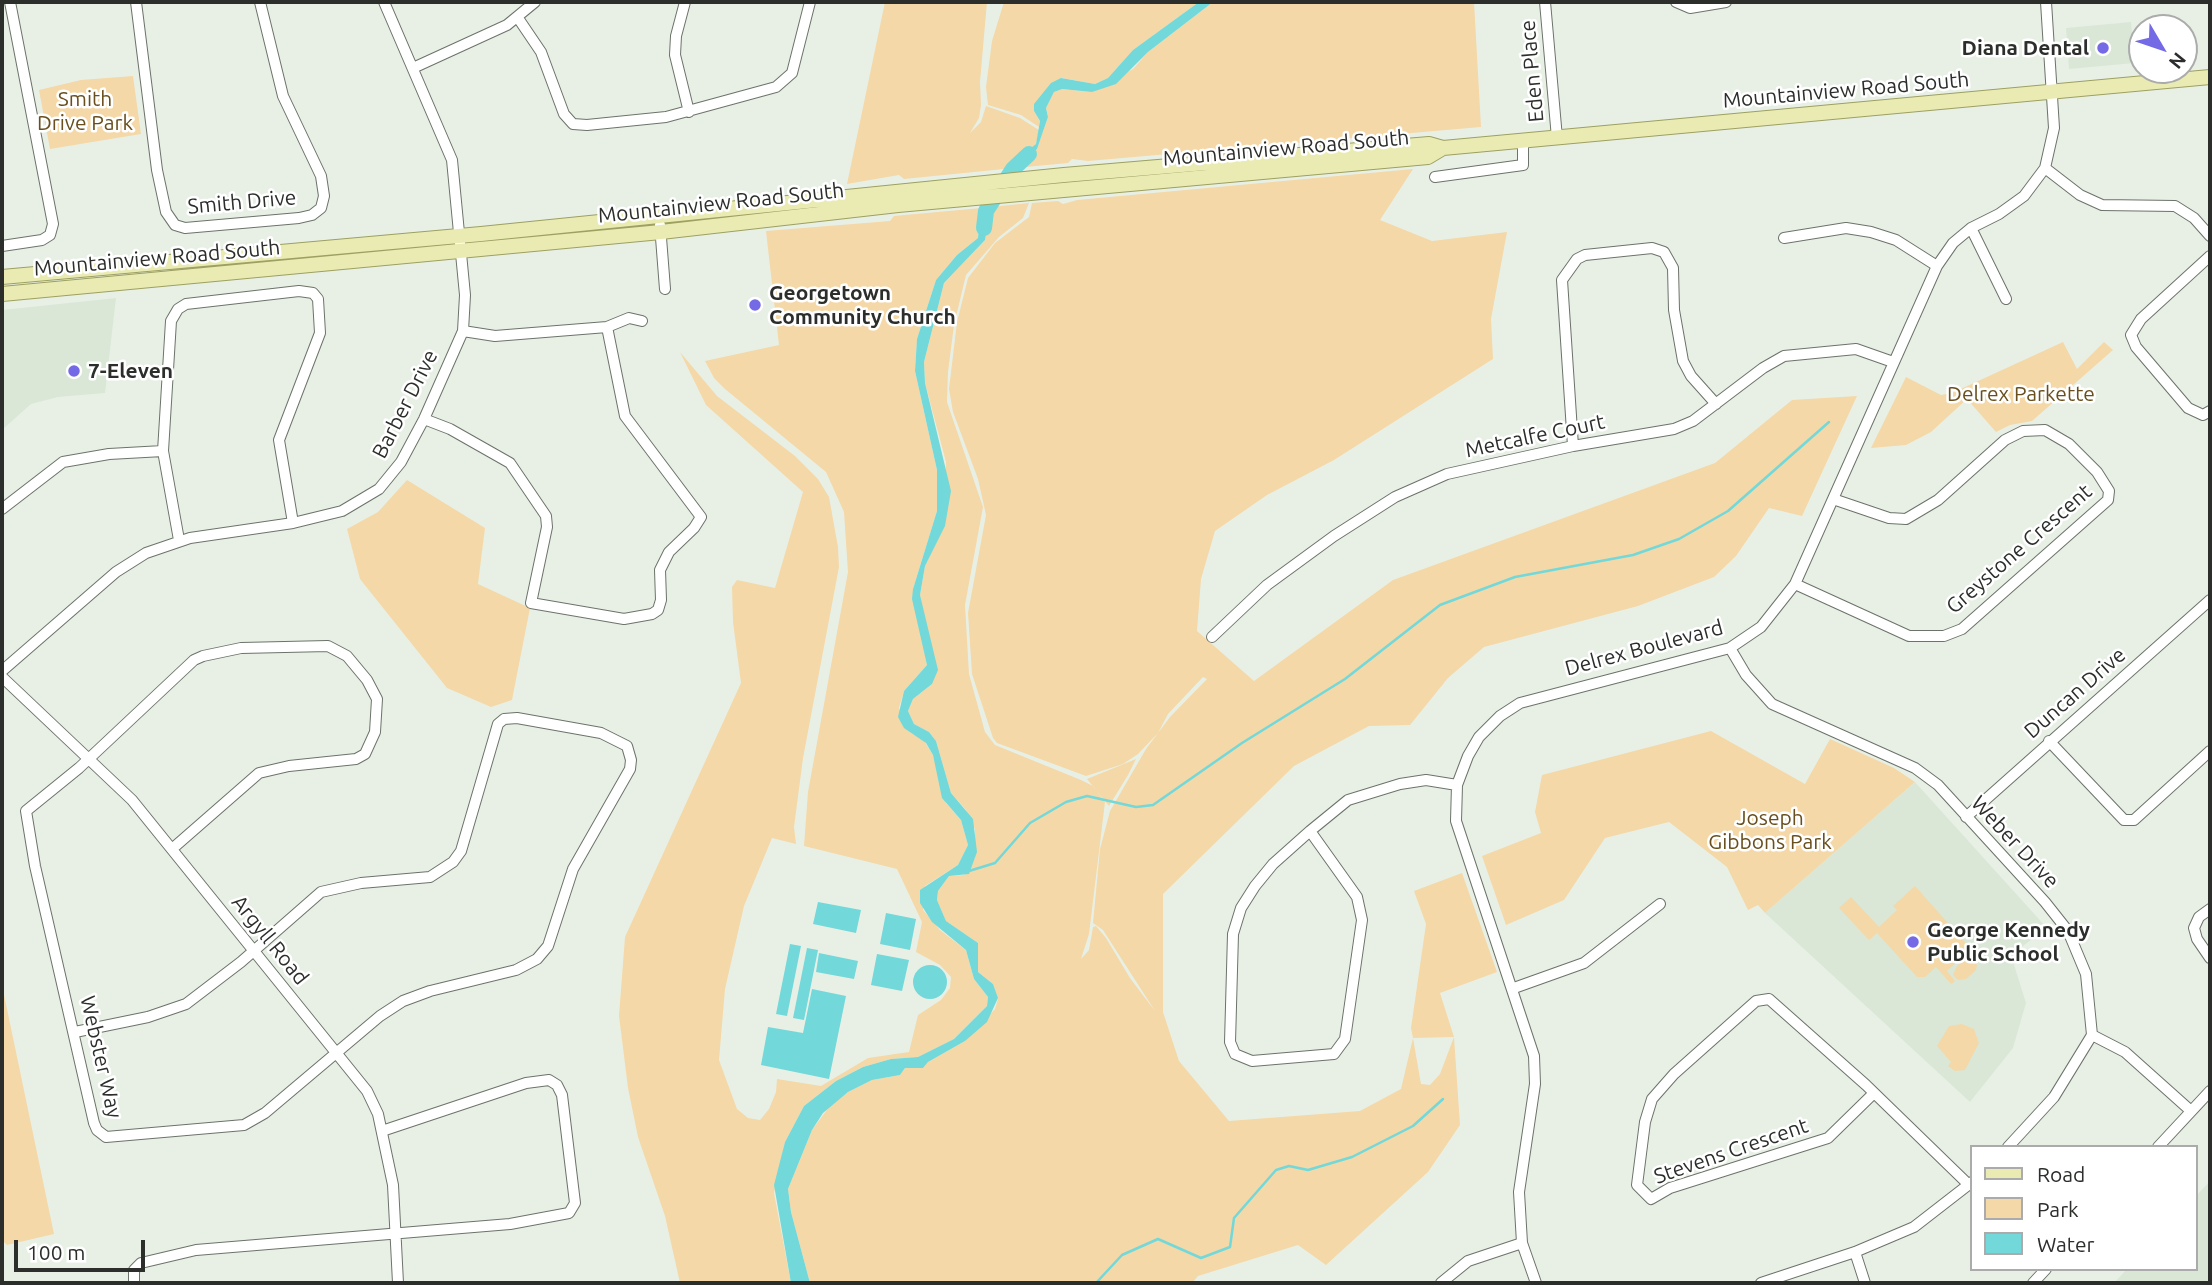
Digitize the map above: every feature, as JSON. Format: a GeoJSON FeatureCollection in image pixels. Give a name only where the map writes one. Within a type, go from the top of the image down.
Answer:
{"type":"FeatureCollection","features":[{"type":"Feature","properties":{"kind":"main road","name":"Mountainview Road South"},"geometry":{"type":"LineString","coordinates":[[2,294],[460,250],[660,224],[899,198],[1062,182],[1428,157],[1443,148],[2210,77]]}},
{"type":"Feature","properties":{"kind":"main road","name":"Mountainview Road South"},"geometry":{"type":"LineString","coordinates":[[2,277],[458,235],[660,224]]}},
{"type":"Feature","properties":{"kind":"street"},"geometry":{"type":"LineString","coordinates":[[2,246],[42,240],[50,235],[53,224],[10,2]]}},
{"type":"Feature","properties":{"kind":"street","name":"Smith Drive"},"geometry":{"type":"LineString","coordinates":[[136,2],[157,170],[166,212],[175,225],[185,228],[299,218],[312,215],[321,208],[324,197],[321,176],[283,96],[260,2]]}},
{"type":"Feature","properties":{"kind":"street","name":"Barber Drive"},"geometry":{"type":"LineString","coordinates":[[2,671],[116,572],[146,553],[180,540],[293,523],[342,511],[379,489],[401,462],[424,419],[463,331],[465,295],[452,160],[384,2]]}},
{"type":"Feature","properties":{"kind":"street"},"geometry":{"type":"LineString","coordinates":[[413,68],[490,35],[518,18],[535,2]]}},
{"type":"Feature","properties":{"kind":"street"},"geometry":{"type":"LineString","coordinates":[[685,2],[676,36],[675,55],[689,112]]}},
{"type":"Feature","properties":{"kind":"street"},"geometry":{"type":"LineString","coordinates":[[518,18],[541,52],[564,114],[573,124],[656,119],[776,87],[787,81],[810,2]]}},
{"type":"Feature","properties":{"kind":"street","name":"Eden Place"},"geometry":{"type":"LineString","coordinates":[[1545,2],[1557,138]]}},
{"type":"Feature","properties":{"kind":"street"},"geometry":{"type":"LineString","coordinates":[[1676,2],[1690,8],[1726,2]]}},
{"type":"Feature","properties":{"kind":"street","name":"Delrex Boulevard"},"geometry":{"type":"LineString","coordinates":[[1536,1283],[1522,1243],[1519,1192],[1535,1070],[1534,1056],[1514,988],[1456,821],[1457,785],[1468,756],[1479,737],[1500,716],[1520,703],[1730,648],[1761,627],[1795,584],[1937,266],[1953,243],[1970,228],[1999,214],[2024,196],[2045,168],[2054,128],[2046,2]]}},
{"type":"Feature","properties":{"kind":"street"},"geometry":{"type":"LineString","coordinates":[[1435,177],[1523,165],[1523,141]]}},
{"type":"Feature","properties":{"kind":"street"},"geometry":{"type":"LineString","coordinates":[[2045,168],[2080,195],[2102,205],[2175,206],[2194,218],[2210,236]]}},
{"type":"Feature","properties":{"kind":"street"},"geometry":{"type":"LineString","coordinates":[[660,224],[665,289]]}},
{"type":"Feature","properties":{"kind":"street"},"geometry":{"type":"LineString","coordinates":[[1784,238],[1846,228],[1871,232],[1896,240],[1937,266]]}},
{"type":"Feature","properties":{"kind":"street"},"geometry":{"type":"LineString","coordinates":[[1970,228],[2006,299]]}},
{"type":"Feature","properties":{"kind":"street"},"geometry":{"type":"LineString","coordinates":[[1573,446],[1562,281],[1577,258],[1585,255],[1652,248],[1664,253],[1673,268],[1674,310],[1683,361],[1691,376],[1716,404]]}},
{"type":"Feature","properties":{"kind":"street"},"geometry":{"type":"LineString","coordinates":[[2210,256],[2140,319],[2131,335],[2136,347],[2188,408],[2203,415],[2210,411]]}},
{"type":"Feature","properties":{"kind":"street"},"geometry":{"type":"LineString","coordinates":[[180,540],[163,450],[171,321],[178,309],[186,304],[299,290],[313,293],[321,312],[320,333],[279,440],[293,523]]}},
{"type":"Feature","properties":{"kind":"street"},"geometry":{"type":"LineString","coordinates":[[463,331],[495,336],[607,327],[616,321],[629,318],[642,321]]}},
{"type":"Feature","properties":{"kind":"street"},"geometry":{"type":"LineString","coordinates":[[424,419],[450,429],[510,463],[546,516],[547,527],[531,603],[624,619],[652,614],[658,610],[661,600],[660,570],[668,552],[694,528],[701,517],[625,416],[607,327]]}},
{"type":"Feature","properties":{"kind":"street","name":"Metcalfe Court"},"geometry":{"type":"LineString","coordinates":[[1212,637],[1267,585],[1334,536],[1395,498],[1447,474],[1573,446],[1674,429],[1693,421],[1763,368],[1784,356],[1856,349],[1893,362]]}},
{"type":"Feature","properties":{"kind":"street","name":"Greystone Crescent"},"geometry":{"type":"LineString","coordinates":[[1795,584],[1909,636],[1944,636],[1962,629],[2108,500],[2109,491],[2096,472],[2069,443],[2045,430],[2023,431],[2005,440],[1938,500],[1906,519],[1889,519],[1833,499]]}},
{"type":"Feature","properties":{"kind":"street"},"geometry":{"type":"LineString","coordinates":[[2,509],[63,461],[163,450]]}},
{"type":"Feature","properties":{"kind":"street","name":"Duncan Drive"},"geometry":{"type":"LineString","coordinates":[[1966,817],[2210,600]]}},
{"type":"Feature","properties":{"kind":"street","name":"Webster Way"},"geometry":{"type":"LineString","coordinates":[[172,849],[258,773],[289,766],[356,759],[365,754],[375,732],[377,699],[347,656],[328,646],[241,648],[194,660],[89,759],[33,804],[26,811],[25,819],[94,1123],[97,1130],[106,1137],[221,1130],[244,1125],[265,1113],[338,1054]]}},
{"type":"Feature","properties":{"kind":"street","name":"Weber Drive"},"geometry":{"type":"LineString","coordinates":[[1730,648],[1746,675],[1772,704],[1915,768],[1938,785],[2045,902],[2068,931],[2087,974],[2092,1035]]}},
{"type":"Feature","properties":{"kind":"street","name":"Argyll Road"},"geometry":{"type":"LineString","coordinates":[[2,677],[124,791],[367,1091],[382,1131],[393,1185],[398,1283]]}},
{"type":"Feature","properties":{"kind":"street"},"geometry":{"type":"LineString","coordinates":[[75,1032],[148,1017],[186,1004],[254,950],[296,910],[321,892],[361,883],[430,877],[453,862],[461,851],[498,724],[504,719],[517,718],[601,733],[627,746],[630,769],[573,869],[548,946],[537,959],[516,970],[430,991],[403,1001],[380,1016],[338,1054]]}},
{"type":"Feature","properties":{"kind":"street"},"geometry":{"type":"LineString","coordinates":[[2049,741],[2124,820],[2134,820],[2210,751]]}},
{"type":"Feature","properties":{"kind":"street"},"geometry":{"type":"LineString","coordinates":[[1310,831],[1357,897],[1362,920],[1345,1040],[1334,1054],[1252,1061],[1235,1054],[1230,1042],[1233,934],[1241,908],[1255,886],[1273,864],[1310,831],[1348,800],[1400,784],[1426,780],[1457,785]]}},
{"type":"Feature","properties":{"kind":"street"},"geometry":{"type":"LineString","coordinates":[[1514,988],[1584,963],[1660,904]]}},
{"type":"Feature","properties":{"kind":"street"},"geometry":{"type":"LineString","coordinates":[[2210,909],[2199,917],[2194,928],[2197,939],[2210,958]]}},
{"type":"Feature","properties":{"kind":"street","name":"Stevens Crescent"},"geometry":{"type":"LineString","coordinates":[[1873,1094],[1828,1138],[1670,1188],[1651,1199],[1637,1185],[1645,1122],[1652,1099],[1674,1074],[1756,1001],[1769,999],[1789,1014],[1970,1184]]}},
{"type":"Feature","properties":{"kind":"street"},"geometry":{"type":"LineString","coordinates":[[2010,1145],[2054,1097],[2092,1035],[2125,1052],[2192,1111]]}},
{"type":"Feature","properties":{"kind":"street"},"geometry":{"type":"LineString","coordinates":[[134,1283],[134,1270],[141,1263],[196,1250],[510,1224],[569,1213],[575,1203],[575,1182],[562,1095],[557,1085],[549,1080],[526,1083],[382,1131]]}},
{"type":"Feature","properties":{"kind":"street"},"geometry":{"type":"LineString","coordinates":[[2160,1145],[2210,1091]]}},
{"type":"Feature","properties":{"kind":"street"},"geometry":{"type":"LineString","coordinates":[[1760,1283],[1854,1252],[1913,1227],[1970,1184]]}},
{"type":"Feature","properties":{"kind":"street"},"geometry":{"type":"LineString","coordinates":[[1441,1283],[1468,1261],[1522,1243]]}},
{"type":"Feature","properties":{"kind":"street"},"geometry":{"type":"LineString","coordinates":[[1854,1252],[1865,1283]]}},
{"type":"Feature","properties":{"kind":"shaded area"},"geometry":{"type":"Polygon","coordinates":[[[2128,22],[2128,64],[2069,69],[2066,28],[2128,22]]]}},
{"type":"Feature","properties":{"kind":"shaded area"},"geometry":{"type":"Polygon","coordinates":[[[116,298],[105,393],[58,397],[31,404],[2,430],[2,310],[116,298]]]}},
{"type":"Feature","properties":{"kind":"shaded area","name":"George Kennedy Public School"},"geometry":{"type":"Polygon","coordinates":[[[1915,782],[2047,928],[2011,955],[2026,1003],[2013,1048],[1970,1102],[1765,913],[1915,782]]]}},
{"type":"Feature","properties":{"kind":"shaded area"},"geometry":{"type":"Polygon","coordinates":[[[2210,1181],[2210,1283],[2114,1283],[2125,1271],[2198,1271],[2198,1194],[2210,1181]]]}},
{"type":"Feature","properties":{"kind":"green space"},"geometry":{"type":"Polygon","coordinates":[[[885,2],[987,2],[980,82],[981,105],[979,118],[970,133],[981,122],[986,106],[1020,118],[1039,130],[1036,144],[1004,169],[904,179],[899,175],[847,184],[885,2]]]}},
{"type":"Feature","properties":{"kind":"green space"},"geometry":{"type":"Polygon","coordinates":[[[1004,2],[1199,2],[1133,50],[1108,78],[1095,84],[1062,78],[1034,111],[1040,121],[1039,127],[1021,115],[988,105],[986,87],[992,41],[1004,2]]]}},
{"type":"Feature","properties":{"kind":"green space"},"geometry":{"type":"Polygon","coordinates":[[[1213,2],[1474,2],[1481,127],[1088,161],[1072,159],[1068,163],[1015,168],[1037,149],[1048,117],[1046,108],[1054,92],[1061,89],[1092,92],[1133,69],[1148,52],[1213,2]]]}},
{"type":"Feature","properties":{"kind":"green space","name":"Smith Drive Park"},"geometry":{"type":"Polygon","coordinates":[[[133,76],[141,134],[50,149],[39,90],[81,80],[133,76]]]}},
{"type":"Feature","properties":{"kind":"green space"},"geometry":{"type":"Polygon","coordinates":[[[1413,169],[1380,220],[1432,241],[1507,232],[1491,319],[1493,359],[1334,460],[1267,495],[1215,531],[1201,579],[1197,631],[1254,681],[1393,580],[1715,463],[1792,400],[1857,396],[1802,516],[1769,508],[1736,556],[1714,577],[1638,606],[1484,647],[1448,678],[1410,725],[1369,726],[1294,766],[1163,894],[1163,1012],[1179,1061],[1229,1121],[1360,1111],[1401,1089],[1413,1038],[1421,1084],[1430,1085],[1440,1074],[1454,1037],[1460,1125],[1428,1172],[1326,1265],[1298,1245],[1198,1276],[1192,1283],[810,1283],[791,1212],[788,1189],[812,1130],[829,1107],[848,1092],[872,1080],[900,1075],[905,1068],[923,1068],[928,1062],[965,1041],[995,1009],[998,999],[993,984],[978,972],[978,943],[946,921],[937,900],[938,891],[949,876],[964,875],[970,869],[975,857],[975,829],[966,810],[951,793],[936,741],[929,732],[914,724],[908,711],[913,699],[932,684],[920,595],[925,566],[944,526],[946,462],[925,383],[924,362],[944,283],[985,240],[991,207],[1029,203],[1023,218],[999,237],[966,275],[954,325],[948,372],[947,402],[983,507],[965,605],[969,674],[985,732],[995,745],[1093,786],[1105,802],[1089,934],[1081,959],[1089,950],[1093,927],[1096,926],[1155,1011],[1103,930],[1093,923],[1100,849],[1110,811],[1158,733],[1138,754],[1123,764],[1086,776],[997,743],[972,674],[968,613],[986,515],[978,479],[953,412],[949,389],[957,322],[968,278],[995,243],[1029,217],[1032,203],[1058,201],[1063,204],[1077,200],[1413,169]],[[1203,677],[1168,714],[1158,733],[1207,679],[1203,677]]]}},
{"type":"Feature","properties":{"kind":"green space"},"geometry":{"type":"Polygon","coordinates":[[[981,208],[978,238],[957,255],[936,280],[917,339],[915,371],[937,470],[937,511],[913,589],[927,665],[904,691],[899,708],[911,733],[923,739],[933,755],[946,803],[961,820],[968,845],[958,865],[925,886],[923,910],[940,930],[966,950],[974,979],[988,997],[987,1006],[954,1039],[918,1057],[891,1059],[863,1067],[836,1081],[804,1106],[785,1142],[774,1193],[791,1283],[680,1283],[665,1216],[638,1137],[628,1088],[619,1016],[625,937],[741,683],[733,622],[732,587],[737,580],[775,588],[803,492],[706,405],[680,352],[717,396],[795,456],[818,479],[829,497],[838,547],[839,567],[803,758],[794,827],[796,844],[772,838],[744,906],[725,989],[719,1060],[737,1109],[748,1118],[760,1120],[769,1109],[776,1092],[777,1079],[821,1086],[868,1058],[909,1052],[918,1015],[941,1000],[950,988],[951,977],[940,965],[916,952],[922,922],[897,869],[804,846],[808,792],[848,572],[844,512],[826,472],[725,389],[714,378],[705,361],[779,345],[766,231],[890,221],[894,216],[981,208]]]}},
{"type":"Feature","properties":{"kind":"green space","name":"Delrex Parkette"},"geometry":{"type":"Polygon","coordinates":[[[2063,342],[2077,369],[2104,342],[2113,350],[2032,421],[2010,425],[1996,432],[1967,399],[1931,432],[1906,445],[1871,448],[1906,377],[1941,395],[1952,393],[2063,342]]]}},
{"type":"Feature","properties":{"kind":"green space"},"geometry":{"type":"Polygon","coordinates":[[[407,480],[485,528],[478,584],[530,608],[512,700],[491,707],[447,688],[360,579],[347,529],[378,512],[407,480]]]}},
{"type":"Feature","properties":{"kind":"green space","name":"Joseph Gibbons Park"},"geometry":{"type":"Polygon","coordinates":[[[1711,731],[1805,784],[1830,739],[1894,768],[1915,782],[1765,913],[1758,905],[1748,910],[1727,867],[1669,822],[1605,838],[1564,900],[1506,925],[1482,856],[1541,833],[1535,812],[1542,775],[1711,731]]]}},
{"type":"Feature","properties":{"kind":"green space"},"geometry":{"type":"Polygon","coordinates":[[[1136,759],[1128,775],[1109,806],[1087,779],[1136,759]]]}},
{"type":"Feature","properties":{"kind":"green space"},"geometry":{"type":"Polygon","coordinates":[[[1462,873],[1497,972],[1440,993],[1454,1037],[1413,1038],[1411,1028],[1426,924],[1414,891],[1462,873]]]}},
{"type":"Feature","properties":{"kind":"green space"},"geometry":{"type":"Polygon","coordinates":[[[1915,886],[1971,949],[1947,971],[1955,981],[1951,984],[1936,967],[1925,977],[1917,977],[1877,933],[1869,940],[1839,908],[1851,897],[1879,927],[1897,910],[1893,906],[1915,886]]]}},
{"type":"Feature","properties":{"kind":"green space"},"geometry":{"type":"Polygon","coordinates":[[[1969,955],[1977,965],[1976,970],[1966,979],[1958,980],[1953,975],[1957,966],[1969,955]]]}},
{"type":"Feature","properties":{"kind":"green space"},"geometry":{"type":"Polygon","coordinates":[[[2,985],[54,1234],[7,1245],[2,1240],[2,985]]]}},
{"type":"Feature","properties":{"kind":"green space"},"geometry":{"type":"Polygon","coordinates":[[[1962,1024],[1974,1029],[1979,1043],[1965,1070],[1955,1071],[1948,1066],[1951,1062],[1937,1046],[1949,1026],[1962,1024]]]}},
{"type":"Feature","properties":{"kind":"water"},"geometry":{"type":"Polygon","coordinates":[[[1199,2],[1213,2],[1148,52],[1116,84],[1092,92],[1062,89],[1054,92],[1046,108],[1048,117],[1037,149],[1015,168],[1004,169],[1036,144],[1040,121],[1034,111],[1034,104],[1051,83],[1061,78],[1095,84],[1108,78],[1133,50],[1199,2]]]}},
{"type":"Feature","properties":{"kind":"water"},"geometry":{"type":"Polygon","coordinates":[[[991,207],[985,240],[944,283],[924,362],[925,383],[951,491],[945,526],[925,566],[920,595],[938,670],[932,684],[913,699],[908,711],[914,724],[929,732],[936,741],[951,793],[973,819],[977,852],[969,874],[949,876],[938,891],[937,900],[946,921],[978,943],[978,972],[993,984],[998,998],[987,1022],[965,1041],[928,1062],[923,1068],[905,1068],[900,1075],[872,1080],[848,1092],[823,1113],[812,1130],[788,1189],[791,1212],[810,1283],[791,1283],[774,1185],[785,1142],[804,1106],[836,1081],[863,1067],[891,1059],[918,1057],[954,1039],[987,1006],[988,997],[974,979],[966,950],[932,922],[920,903],[920,890],[958,865],[968,845],[961,820],[942,798],[933,755],[926,743],[904,728],[898,717],[904,691],[927,665],[912,599],[937,511],[937,470],[915,371],[917,339],[936,280],[957,255],[978,238],[981,208],[991,207]]]}},
{"type":"Feature","properties":{"kind":"water"},"geometry":{"type":"Polygon","coordinates":[[[818,902],[861,910],[856,933],[813,924],[818,902]]]}},
{"type":"Feature","properties":{"kind":"water"},"geometry":{"type":"Polygon","coordinates":[[[886,913],[916,919],[910,950],[880,944],[886,913]]]}},
{"type":"Feature","properties":{"kind":"water"},"geometry":{"type":"Polygon","coordinates":[[[790,944],[801,946],[787,1016],[776,1014],[790,944]]]}},
{"type":"Feature","properties":{"kind":"water"},"geometry":{"type":"Polygon","coordinates":[[[807,948],[818,950],[804,1020],[793,1018],[807,948]]]}},
{"type":"Feature","properties":{"kind":"water"},"geometry":{"type":"Polygon","coordinates":[[[819,953],[858,961],[854,979],[816,972],[819,953]]]}},
{"type":"Feature","properties":{"kind":"water"},"geometry":{"type":"Polygon","coordinates":[[[877,954],[909,960],[902,991],[871,985],[877,954]]]}},
{"type":"Feature","properties":{"kind":"water"},"geometry":{"type":"Polygon","coordinates":[[[930,965],[942,970],[947,982],[942,994],[930,999],[918,994],[913,982],[918,970],[930,965]]]}},
{"type":"Feature","properties":{"kind":"water"},"geometry":{"type":"Polygon","coordinates":[[[812,989],[846,996],[829,1079],[761,1065],[768,1027],[803,1033],[812,989]]]}},
{"type":"Feature","properties":{"kind":"waterway"},"geometry":{"type":"LineString","coordinates":[[984,228],[986,211],[1013,169],[1029,154]]}},
{"type":"Feature","properties":{"kind":"waterway"},"geometry":{"type":"LineString","coordinates":[[969,871],[995,863],[1030,823],[1066,802],[1087,796],[1136,807],[1153,805],[1242,743],[1345,679],[1440,605],[1515,577],[1633,555],[1679,539],[1728,511],[1829,422]]}},
{"type":"Feature","properties":{"kind":"waterway"},"geometry":{"type":"LineString","coordinates":[[1096,1283],[1122,1255],[1158,1239],[1201,1258],[1230,1247],[1234,1218],[1276,1170],[1289,1166],[1308,1170],[1352,1157],[1413,1126],[1443,1099]]}},
{"type":"Feature","properties":{"kind":"place","name":"Diana Dental"},"geometry":{"type":"Point","coordinates":[2103,48]}},
{"type":"Feature","properties":{"kind":"place","name":"Georgetown Community Church"},"geometry":{"type":"Point","coordinates":[755,305]}},
{"type":"Feature","properties":{"kind":"place","name":"7-Eleven"},"geometry":{"type":"Point","coordinates":[74,371]}},
{"type":"Feature","properties":{"kind":"place","name":"George Kennedy Public School"},"geometry":{"type":"Point","coordinates":[1913,942]}}]}
